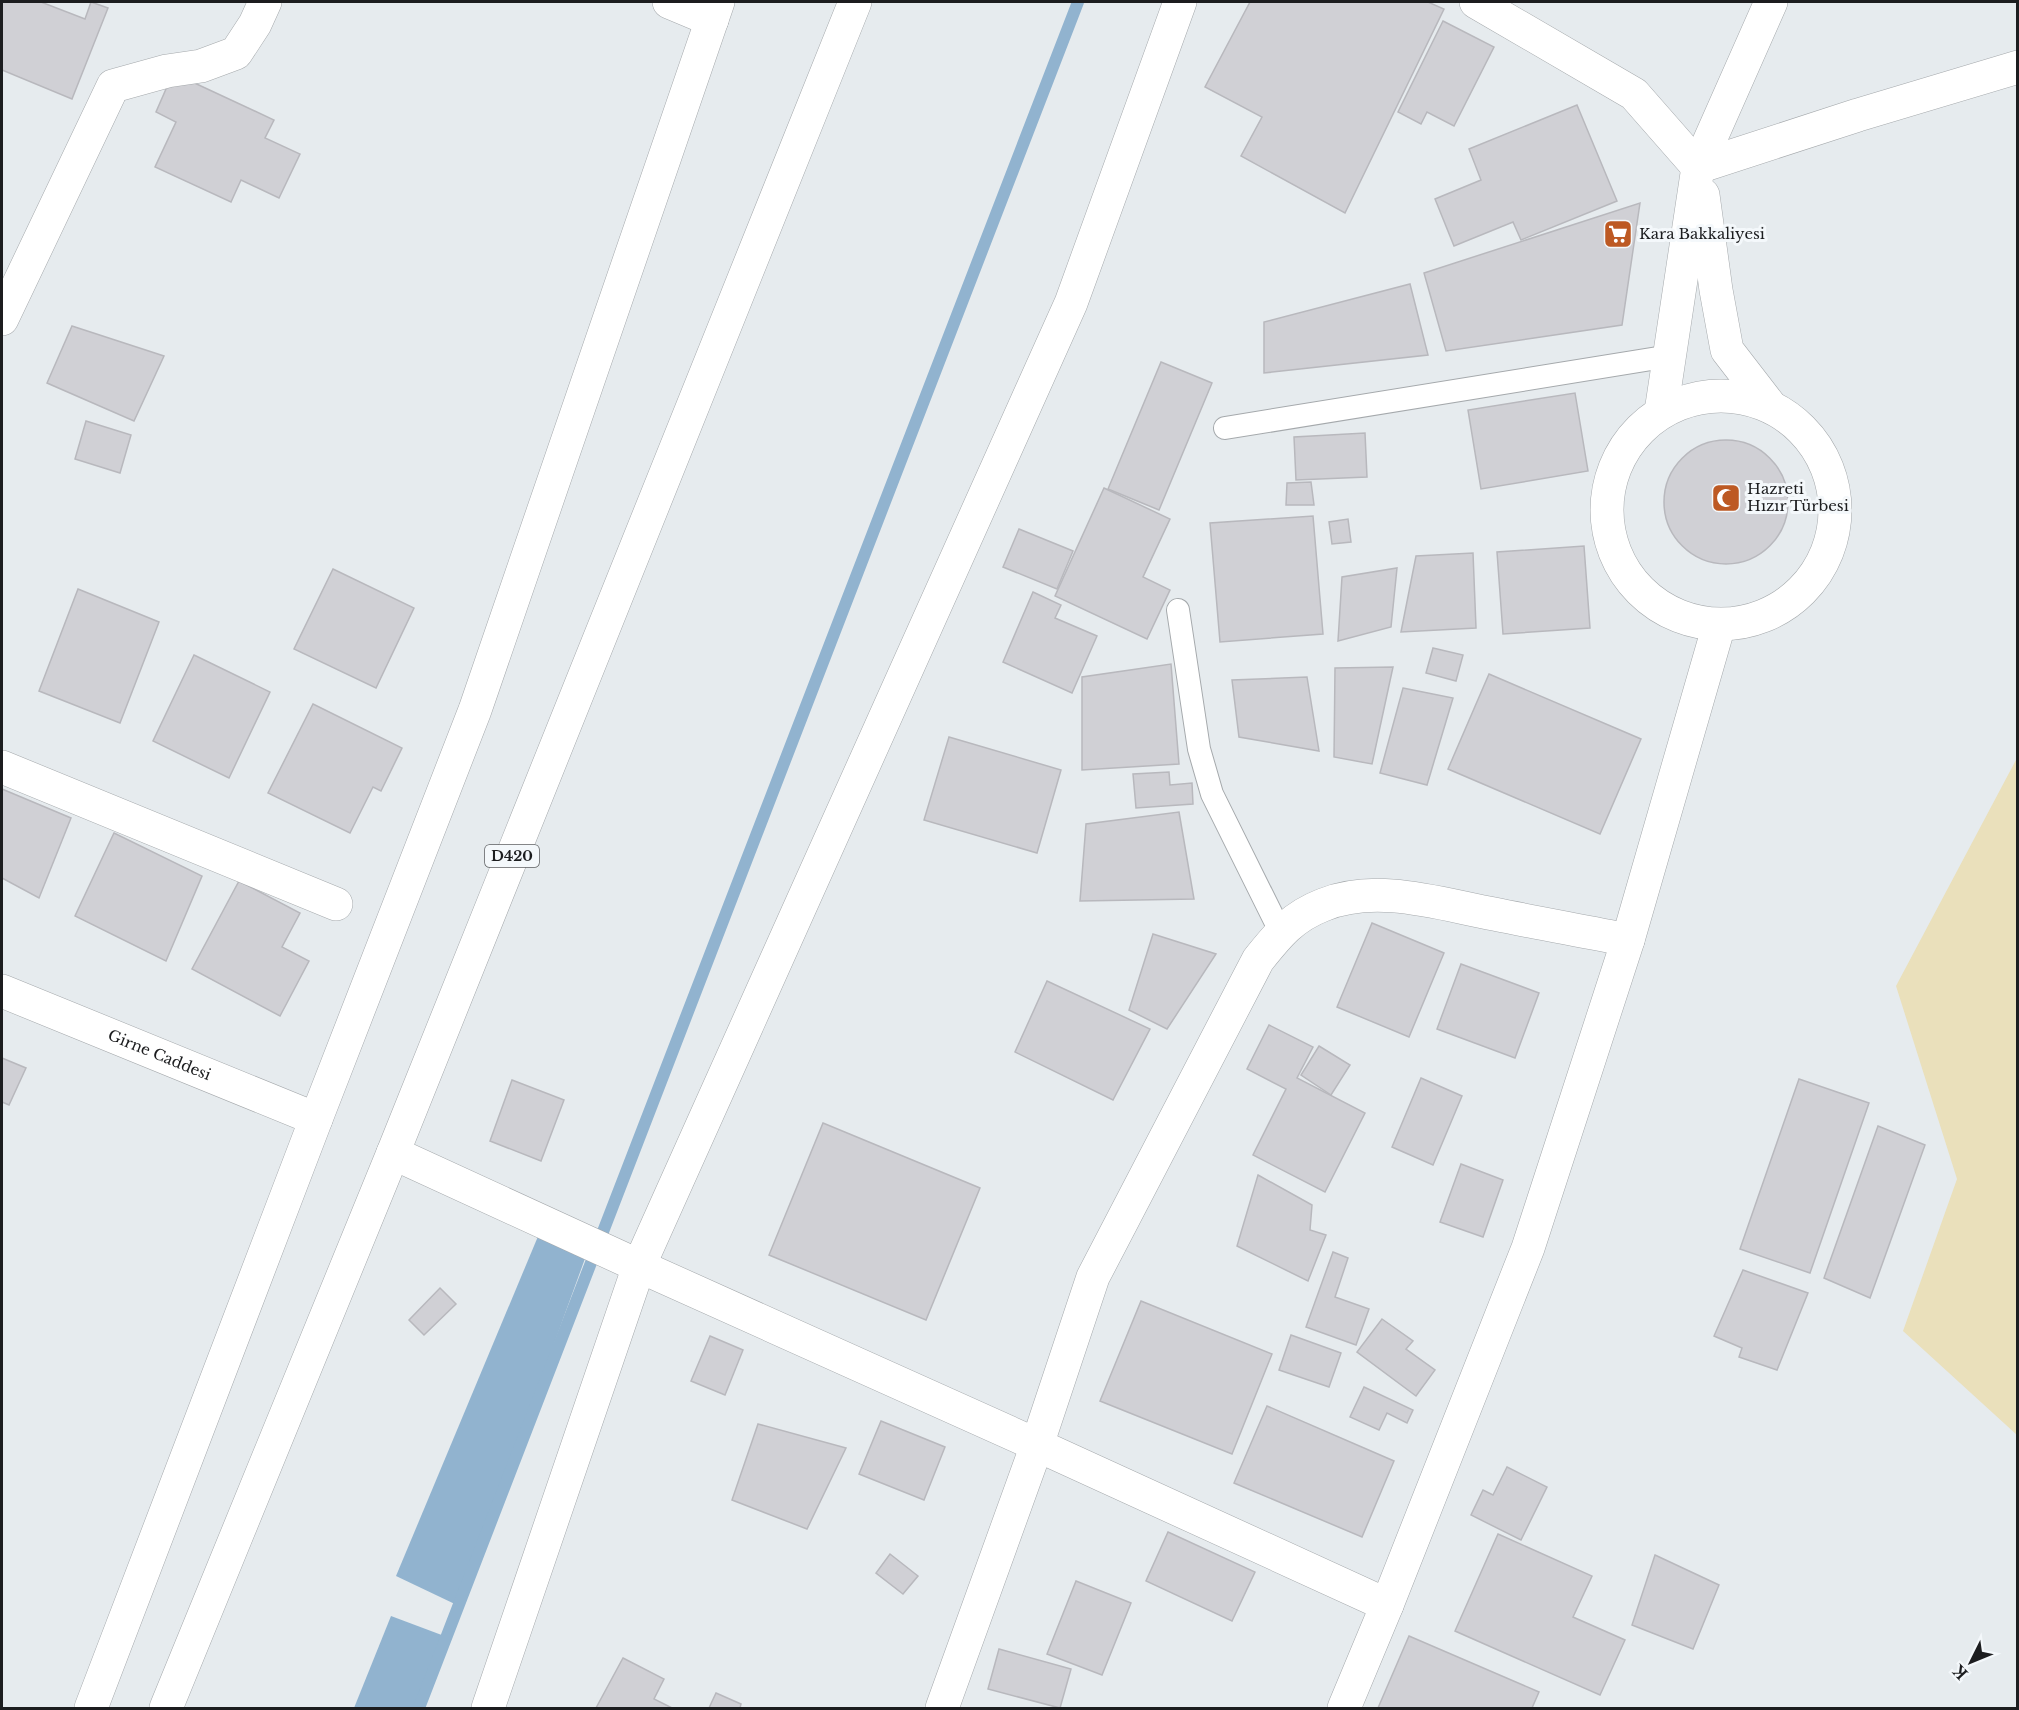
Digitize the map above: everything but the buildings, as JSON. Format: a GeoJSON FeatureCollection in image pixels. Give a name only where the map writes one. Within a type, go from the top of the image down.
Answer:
{"type":"FeatureCollection","features":[{"type":"Feature","properties":{"kind":"street"},"geometry":{"type":"LineString","coordinates":[[2,319],[112,86],[167,71],[201,66],[236,53],[255,24],[264,2]]}},
{"type":"Feature","properties":{"kind":"street"},"geometry":{"type":"LineString","coordinates":[[92,1708],[316,1119],[475,710],[715,11],[669,2]]}},
{"type":"Feature","properties":{"kind":"street","name":"D420"},"geometry":{"type":"LineString","coordinates":[[166,1708],[393,1153],[855,2]]}},
{"type":"Feature","properties":{"kind":"street"},"geometry":{"type":"LineString","coordinates":[[488,1708],[639,1266],[1071,303],[1180,2]]}},
{"type":"Feature","properties":{"kind":"street"},"geometry":{"type":"LineString","coordinates":[[1476,2],[1634,94],[1698,167],[1727,350],[1770,407]]}},
{"type":"Feature","properties":{"kind":"street"},"geometry":{"type":"LineString","coordinates":[[1661,412],[1698,167],[1771,2]]}},
{"type":"Feature","properties":{"kind":"street"},"geometry":{"type":"LineString","coordinates":[[1698,167],[1858,115],[2018,67]]}},
{"type":"Feature","properties":{"kind":"street"},"geometry":{"type":"LineString","coordinates":[[1734,396],[1770,407],[1802,429],[1825,461],[1836,499],[1833,537],[1818,573],[1792,601],[1757,620],[1719,625],[1683,619],[1650,601],[1626,573],[1611,540],[1606,504],[1614,468],[1633,436],[1661,412],[1696,399],[1734,396]]}},
{"type":"Feature","properties":{"kind":"street"},"geometry":{"type":"LineString","coordinates":[[1344,1708],[1388,1605],[1528,1248],[1628,940],[1719,625]]}},
{"type":"Feature","properties":{"kind":"street"},"geometry":{"type":"LineString","coordinates":[[2,767],[336,904]]}},
{"type":"Feature","properties":{"kind":"street"},"geometry":{"type":"LineString","coordinates":[[942,1708],[1037,1445],[1093,1277],[1258,960],[1280,931],[1304,914],[1325,904],[1351,897],[1394,895],[1628,940]]}},
{"type":"Feature","properties":{"kind":"street","name":"Girne Caddesi"},"geometry":{"type":"LineString","coordinates":[[2,991],[316,1119]]}},
{"type":"Feature","properties":{"kind":"street"},"geometry":{"type":"LineString","coordinates":[[393,1153],[1388,1605]]}},
{"type":"Feature","properties":{"kind":"lane"},"geometry":{"type":"LineString","coordinates":[[1226,428],[1670,356]]}},
{"type":"Feature","properties":{"kind":"lane"},"geometry":{"type":"LineString","coordinates":[[1178,610],[1198,749],[1212,794],[1280,931]]}},
{"type":"Feature","properties":{"kind":"sand"},"geometry":{"type":"Polygon","coordinates":[[[2017,758],[2018,1435],[1903,1331],[1957,1179],[1896,986],[2017,758]]]}},
{"type":"Feature","properties":{"kind":"water"},"geometry":{"type":"Polygon","coordinates":[[[539,1234],[587,1253],[459,1606],[396,1576],[539,1234]]]}},
{"type":"Feature","properties":{"kind":"water"},"geometry":{"type":"Polygon","coordinates":[[[391,1616],[447,1637],[419,1708],[354,1708],[391,1616]]]}},
{"type":"Feature","properties":{"kind":"waterway"},"geometry":{"type":"LineString","coordinates":[[419,1708],[1078,2]]}},
{"type":"Feature","properties":{"kind":"place","name":"Kara Bakkaliyesi"},"geometry":{"type":"Point","coordinates":[1618,234]}},
{"type":"Feature","properties":{"kind":"place","name":"Hazreti Hızır Türbesi"},"geometry":{"type":"Point","coordinates":[1726,498]}}]}
